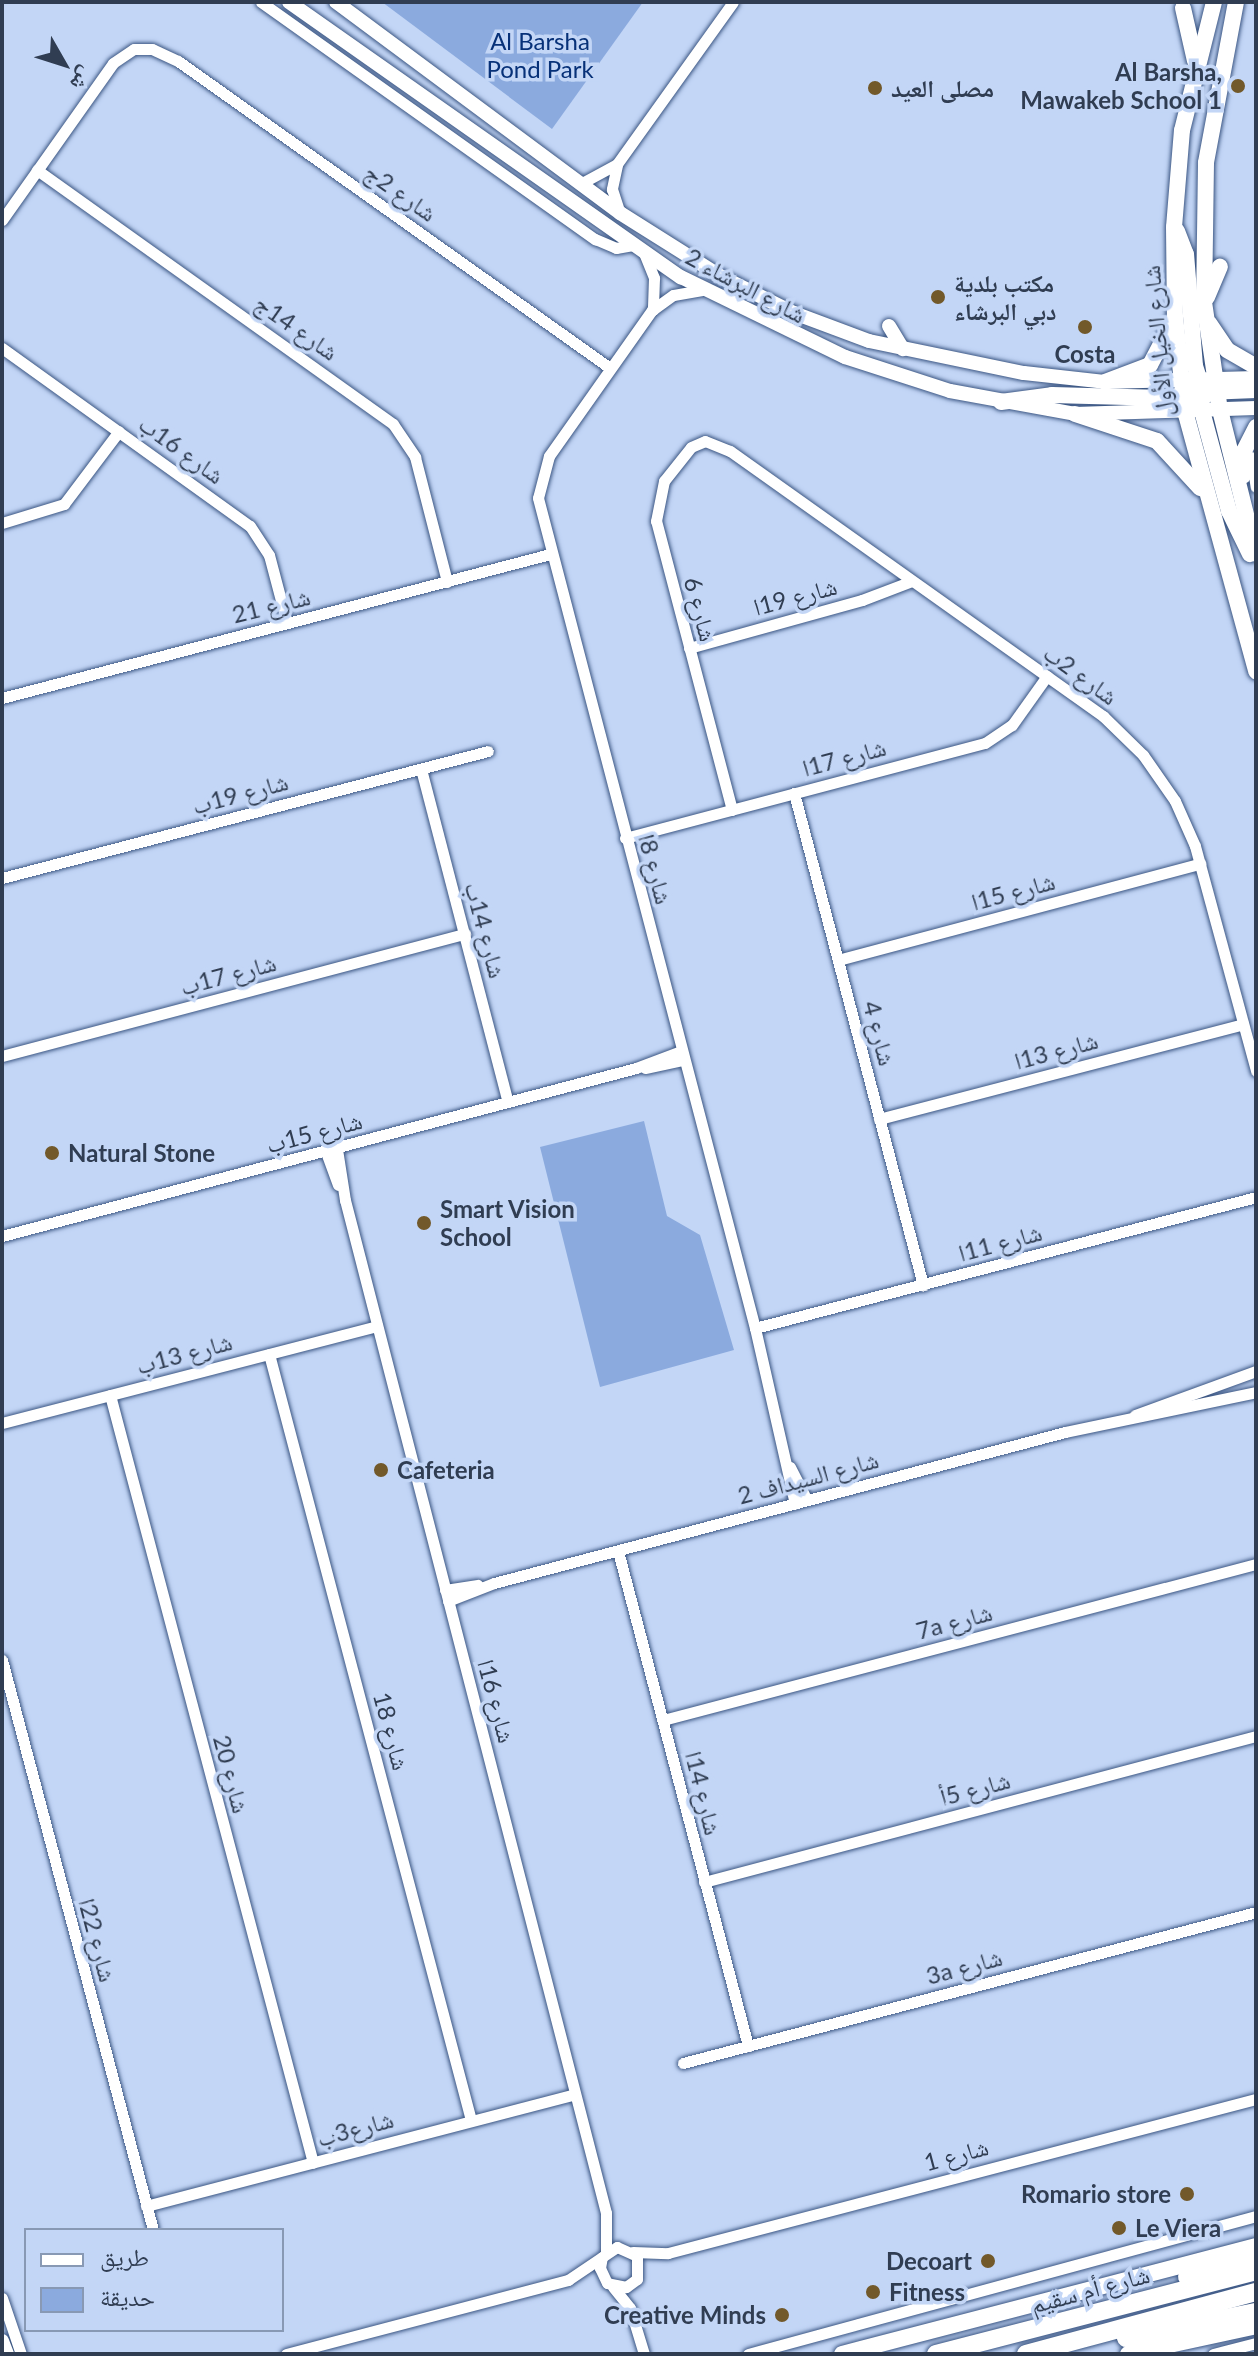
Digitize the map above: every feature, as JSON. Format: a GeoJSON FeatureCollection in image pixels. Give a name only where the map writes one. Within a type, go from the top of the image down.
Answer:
{"type":"FeatureCollection","features":[{"type":"Feature","properties":{"kind":"main road","name":"شارع الخيل الأول"},"geometry":{"type":"LineString","coordinates":[[1214,2],[1195,62],[1182,130],[1174,227],[1175,316],[1197,393],[1220,410],[1256,554]]}},
{"type":"Feature","properties":{"kind":"main road","name":"شارع الخيل الأول"},"geometry":{"type":"LineString","coordinates":[[1236,2],[1206,163],[1205,310],[1197,393],[1204,493],[1256,671]]}},
{"type":"Feature","properties":{"kind":"main road"},"geometry":{"type":"LineString","coordinates":[[1183,8],[1195,62]]}},
{"type":"Feature","properties":{"kind":"main road"},"geometry":{"type":"LineString","coordinates":[[1174,227],[1185,248],[1197,393],[1229,511],[1256,561]]}},
{"type":"Feature","properties":{"kind":"main road"},"geometry":{"type":"LineString","coordinates":[[1220,267],[1205,310],[1227,350],[1256,367]]}},
{"type":"Feature","properties":{"kind":"main road"},"geometry":{"type":"LineString","coordinates":[[1105,382],[1150,365],[1175,316]]}},
{"type":"Feature","properties":{"kind":"main road"},"geometry":{"type":"LineString","coordinates":[[1001,402],[1044,395],[1256,390]]}},
{"type":"Feature","properties":{"kind":"main road"},"geometry":{"type":"LineString","coordinates":[[1075,414],[1157,441],[1204,493]]}},
{"type":"Feature","properties":{"kind":"main road"},"geometry":{"type":"LineString","coordinates":[[1246,518],[1242,463],[1256,427]]}},
{"type":"Feature","properties":{"kind":"main road"},"geometry":{"type":"LineString","coordinates":[[842,2354],[1256,2246]]}},
{"type":"Feature","properties":{"kind":"main road"},"geometry":{"type":"LineString","coordinates":[[1134,2301],[1178,2279],[1256,2254]]}},
{"type":"Feature","properties":{"kind":"main road","name":"شارع أم سقيم"},"geometry":{"type":"LineString","coordinates":[[936,2354],[1256,2271]]}},
{"type":"Feature","properties":{"kind":"main road","name":"شارع أم سقيم"},"geometry":{"type":"LineString","coordinates":[[1026,2354],[1256,2292]]}},
{"type":"Feature","properties":{"kind":"main road"},"geometry":{"type":"LineString","coordinates":[[1075,2341],[1140,2336],[1256,2312]]}},
{"type":"Feature","properties":{"kind":"main road"},"geometry":{"type":"LineString","coordinates":[[1128,2354],[1256,2326]]}},
{"type":"Feature","properties":{"kind":"main road"},"geometry":{"type":"LineString","coordinates":[[1177,2354],[1191,2341]]}},
{"type":"Feature","properties":{"kind":"street"},"geometry":{"type":"LineString","coordinates":[[261,2],[595,239],[616,248],[639,249],[654,278],[652,310]]}},
{"type":"Feature","properties":{"kind":"street","name":"شارع البرشاء 2"},"geometry":{"type":"LineString","coordinates":[[289,2],[639,249],[702,290],[884,373],[1001,402],[1075,414],[1197,393],[1256,378]]}},
{"type":"Feature","properties":{"kind":"street","name":"شارع البرشاء 2"},"geometry":{"type":"LineString","coordinates":[[336,2],[620,213],[696,263],[770,302],[903,349],[1105,382],[1197,393]]}},
{"type":"Feature","properties":{"kind":"street"},"geometry":{"type":"LineString","coordinates":[[620,213],[612,183],[617,164],[733,2]]}},
{"type":"Feature","properties":{"kind":"street","name":"شارع 2ج"},"geometry":{"type":"LineString","coordinates":[[37,170],[117,59],[140,48],[164,54],[610,368]]}},
{"type":"Feature","properties":{"kind":"street"},"geometry":{"type":"LineString","coordinates":[[580,184],[617,164]]}},
{"type":"Feature","properties":{"kind":"street"},"geometry":{"type":"LineString","coordinates":[[2,220],[37,170]]}},
{"type":"Feature","properties":{"kind":"street","name":"شارع 14ج"},"geometry":{"type":"LineString","coordinates":[[37,170],[399,430],[415,457],[447,582]]}},
{"type":"Feature","properties":{"kind":"street","name":"شارع 8ا"},"geometry":{"type":"LineString","coordinates":[[702,290],[673,295],[652,310],[541,472],[538,498],[550,554],[801,1502]]}},
{"type":"Feature","properties":{"kind":"street"},"geometry":{"type":"LineString","coordinates":[[889,326],[903,349]]}},
{"type":"Feature","properties":{"kind":"street","name":"شارع 16ب"},"geometry":{"type":"LineString","coordinates":[[2,348],[256,532],[269,555],[287,623]]}},
{"type":"Feature","properties":{"kind":"street"},"geometry":{"type":"LineString","coordinates":[[1220,410],[1256,408]]}},
{"type":"Feature","properties":{"kind":"street"},"geometry":{"type":"LineString","coordinates":[[2,523],[69,500],[119,431]]}},
{"type":"Feature","properties":{"kind":"street","name":"شارع 2ب"},"geometry":{"type":"LineString","coordinates":[[710,441],[1103,716],[1143,755],[1179,808],[1200,864],[1256,1071]]}},
{"type":"Feature","properties":{"kind":"street","name":"شارع 6"},"geometry":{"type":"LineString","coordinates":[[710,441],[687,451],[661,489],[655,512],[732,810]]}},
{"type":"Feature","properties":{"kind":"street"},"geometry":{"type":"LineString","coordinates":[[1256,442],[1251,463],[1256,487]]}},
{"type":"Feature","properties":{"kind":"street","name":"شارع 21"},"geometry":{"type":"LineString","coordinates":[[2,698],[550,554]]}},
{"type":"Feature","properties":{"kind":"street","name":"شارع 19ا"},"geometry":{"type":"LineString","coordinates":[[689,648],[862,600],[912,581]]}},
{"type":"Feature","properties":{"kind":"street","name":"شارع 17ا"},"geometry":{"type":"LineString","coordinates":[[625,838],[985,743],[1012,725],[1047,676]]}},
{"type":"Feature","properties":{"kind":"street","name":"شارع 19ب"},"geometry":{"type":"LineString","coordinates":[[2,878],[488,751]]}},
{"type":"Feature","properties":{"kind":"street","name":"شارع 14ب"},"geometry":{"type":"LineString","coordinates":[[421,769],[508,1102]]}},
{"type":"Feature","properties":{"kind":"street","name":"شارع 4"},"geometry":{"type":"LineString","coordinates":[[794,793],[923,1285]]}},
{"type":"Feature","properties":{"kind":"street","name":"شارع 15ا"},"geometry":{"type":"LineString","coordinates":[[838,960],[1200,864]]}},
{"type":"Feature","properties":{"kind":"street","name":"شارع 17ب"},"geometry":{"type":"LineString","coordinates":[[2,1056],[465,934]]}},
{"type":"Feature","properties":{"kind":"street","name":"شارع 13ا"},"geometry":{"type":"LineString","coordinates":[[879,1119],[1243,1024]]}},
{"type":"Feature","properties":{"kind":"street","name":"شارع 15ب"},"geometry":{"type":"LineString","coordinates":[[2,1236],[682,1055]]}},
{"type":"Feature","properties":{"kind":"street","name":"شارع 16ا"},"geometry":{"type":"LineString","coordinates":[[331,1150],[606,2213],[604,2255]]}},
{"type":"Feature","properties":{"kind":"street","name":"شارع 11ا"},"geometry":{"type":"LineString","coordinates":[[755,1328],[1256,1197]]}},
{"type":"Feature","properties":{"kind":"street","name":"شارع 13ب"},"geometry":{"type":"LineString","coordinates":[[2,1423],[377,1326]]}},
{"type":"Feature","properties":{"kind":"street","name":"شارع 18"},"geometry":{"type":"LineString","coordinates":[[269,1354],[471,2120]]}},
{"type":"Feature","properties":{"kind":"street","name":"شارع السيداف 2"},"geometry":{"type":"LineString","coordinates":[[1134,1415],[1256,1371]]}},
{"type":"Feature","properties":{"kind":"street","name":"شارع السيداف 2"},"geometry":{"type":"LineString","coordinates":[[447,1596],[1134,1415],[1256,1392]]}},
{"type":"Feature","properties":{"kind":"street","name":"شارع 20"},"geometry":{"type":"LineString","coordinates":[[110,1395],[313,2163]]}},
{"type":"Feature","properties":{"kind":"street","name":"شارع 14ا"},"geometry":{"type":"LineString","coordinates":[[618,1551],[748,2046]]}},
{"type":"Feature","properties":{"kind":"street","name":"7a شارع"},"geometry":{"type":"LineString","coordinates":[[663,1720],[1256,1564]]}},
{"type":"Feature","properties":{"kind":"street","name":"شارع 22ا"},"geometry":{"type":"LineString","coordinates":[[2,1660],[152,2228]]}},
{"type":"Feature","properties":{"kind":"street","name":"شارع 5أ"},"geometry":{"type":"LineString","coordinates":[[704,1882],[1256,1736]]}},
{"type":"Feature","properties":{"kind":"street","name":"3a شارع"},"geometry":{"type":"LineString","coordinates":[[683,2063],[1256,1912]]}},
{"type":"Feature","properties":{"kind":"street","name":"شارع3ب"},"geometry":{"type":"LineString","coordinates":[[146,2206],[575,2094]]}},
{"type":"Feature","properties":{"kind":"street","name":"شارع 1"},"geometry":{"type":"LineString","coordinates":[[632,2251],[668,2253],[1256,2099]]}},
{"type":"Feature","properties":{"kind":"street","name":"شارع 16ا"},"geometry":{"type":"LineString","coordinates":[[606,2213],[632,2251]]}},
{"type":"Feature","properties":{"kind":"street"},"geometry":{"type":"LineString","coordinates":[[748,2354],[1256,2216]]}},
{"type":"Feature","properties":{"kind":"street"},"geometry":{"type":"LineString","coordinates":[[286,2354],[568,2280],[617,2247],[632,2251],[638,2276],[633,2315],[643,2354]]}},
{"type":"Feature","properties":{"kind":"street","name":"شارع 1"},"geometry":{"type":"LineString","coordinates":[[638,2276],[668,2253]]}},
{"type":"Feature","properties":{"kind":"street"},"geometry":{"type":"LineString","coordinates":[[604,2255],[600,2268],[633,2315]]}},
{"type":"Feature","properties":{"kind":"street"},"geometry":{"type":"LineString","coordinates":[[568,2280],[626,2287],[638,2276]]}},
{"type":"Feature","properties":{"kind":"street"},"geometry":{"type":"LineString","coordinates":[[2,2298],[21,2354]]}},
{"type":"Feature","properties":{"kind":"street"},"geometry":{"type":"LineString","coordinates":[[2,2341],[7,2354]]}},
{"type":"Feature","properties":{"kind":"street"},"geometry":{"type":"LineString","coordinates":[[1213,2354],[1256,2343]]}},
{"type":"Feature","properties":{"kind":"green space","name":"Al Barsha Pond Park"},"geometry":{"type":"Polygon","coordinates":[[[382,2],[643,2],[552,129],[382,2]]]}},
{"type":"Feature","properties":{"kind":"green space"},"geometry":{"type":"Polygon","coordinates":[[[644,1121],[667,1216],[700,1235],[734,1350],[600,1387],[540,1147],[644,1121]]]}},
{"type":"Feature","properties":{"kind":"place","name":"Al Barsha, Mawakeb School 1"},"geometry":{"type":"Point","coordinates":[1238,86]}},
{"type":"Feature","properties":{"kind":"place","name":"مصلى العيد"},"geometry":{"type":"Point","coordinates":[875,88]}},
{"type":"Feature","properties":{"kind":"place","name":"مكتب بلدية دبي البرشاء"},"geometry":{"type":"Point","coordinates":[938,297]}},
{"type":"Feature","properties":{"kind":"place","name":"Costa"},"geometry":{"type":"Point","coordinates":[1085,327]}},
{"type":"Feature","properties":{"kind":"place","name":"Natural Stone"},"geometry":{"type":"Point","coordinates":[52,1153]}},
{"type":"Feature","properties":{"kind":"place","name":"Smart Vision School"},"geometry":{"type":"Point","coordinates":[424,1223]}},
{"type":"Feature","properties":{"kind":"place","name":"Cafeteria"},"geometry":{"type":"Point","coordinates":[381,1470]}},
{"type":"Feature","properties":{"kind":"place","name":"Romario store"},"geometry":{"type":"Point","coordinates":[1187,2194]}},
{"type":"Feature","properties":{"kind":"place","name":"Le Viera"},"geometry":{"type":"Point","coordinates":[1119,2228]}},
{"type":"Feature","properties":{"kind":"place","name":"Decoart"},"geometry":{"type":"Point","coordinates":[988,2261]}},
{"type":"Feature","properties":{"kind":"place","name":"Fitness"},"geometry":{"type":"Point","coordinates":[873,2292]}},
{"type":"Feature","properties":{"kind":"place","name":"Creative Minds"},"geometry":{"type":"Point","coordinates":[782,2315]}}]}
